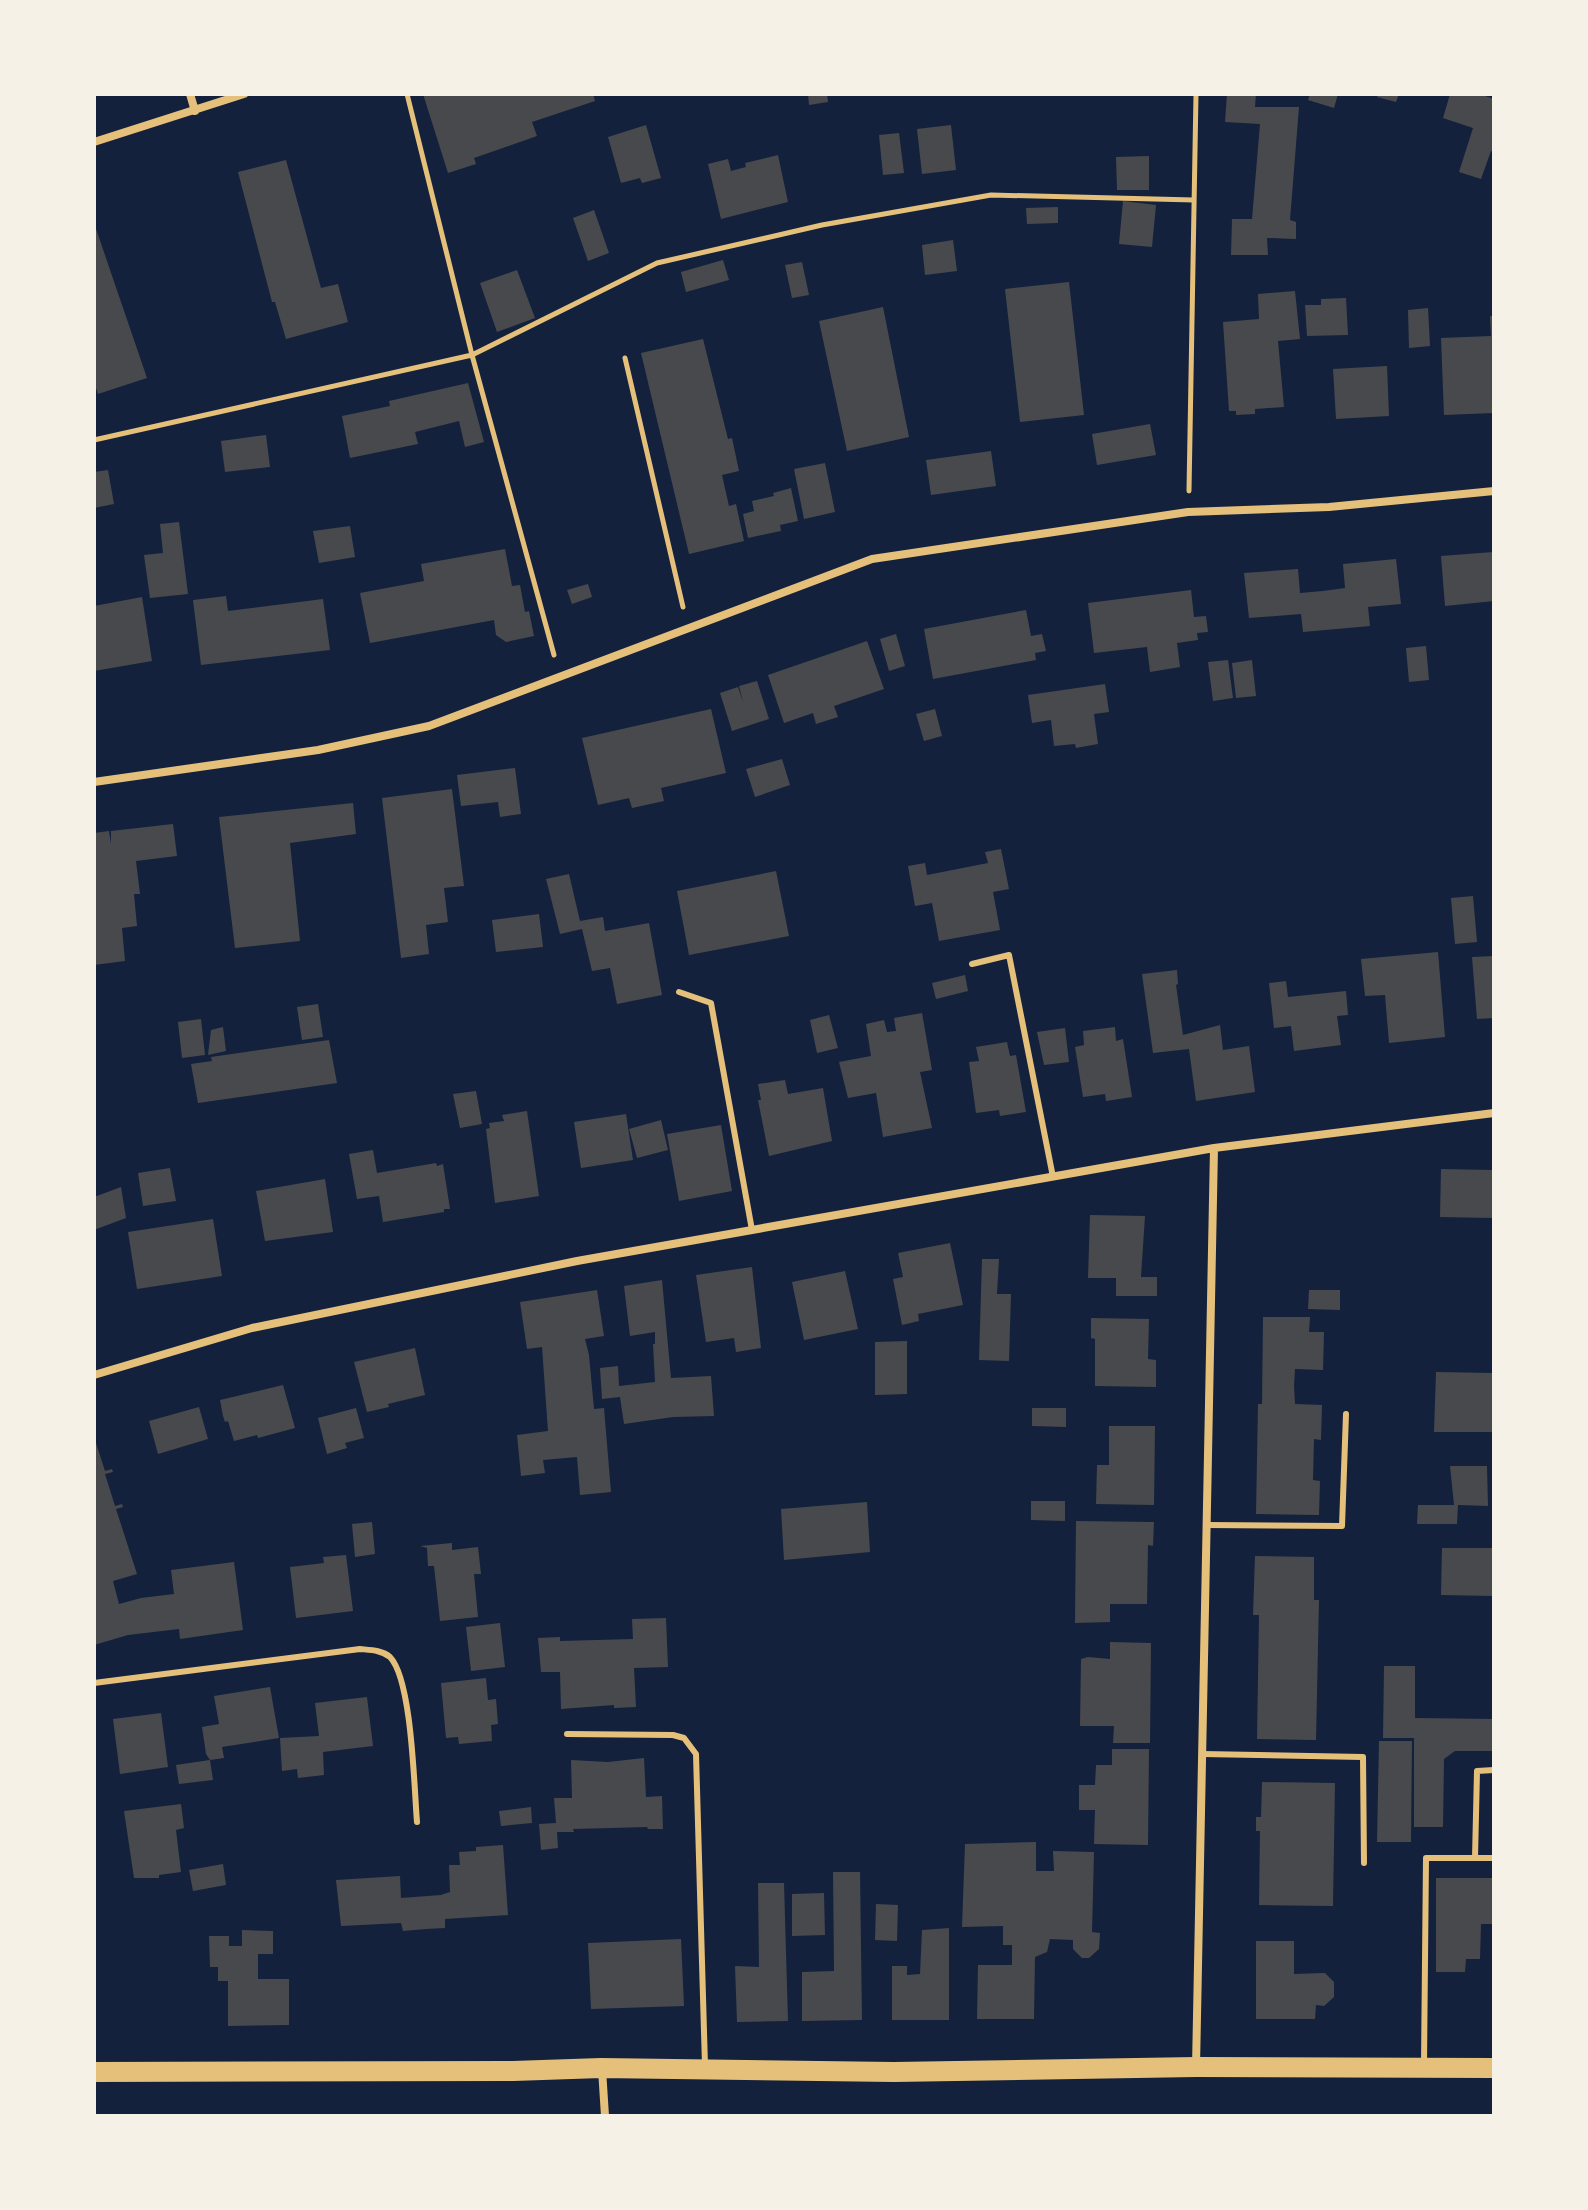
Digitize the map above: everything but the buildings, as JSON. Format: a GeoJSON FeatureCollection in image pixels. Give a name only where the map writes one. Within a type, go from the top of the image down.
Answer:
{"type":"FeatureCollection","features":[{"type":"Feature","properties":{"kind":"main road"},"geometry":{"type":"LineString","coordinates":[[94,2072],[601,2068],[894,2072],[1196,2067],[1494,2068]]}},
{"type":"Feature","properties":{"kind":"street"},"geometry":{"type":"LineString","coordinates":[[190,94],[195,111]]}},
{"type":"Feature","properties":{"kind":"street"},"geometry":{"type":"LineString","coordinates":[[94,142],[244,94]]}},
{"type":"Feature","properties":{"kind":"street"},"geometry":{"type":"LineString","coordinates":[[94,782],[318,750],[429,726],[872,559],[1188,512],[1329,507],[1494,491]]}},
{"type":"Feature","properties":{"kind":"street"},"geometry":{"type":"LineString","coordinates":[[94,1375],[252,1328],[577,1261],[1214,1148],[1494,1113]]}},
{"type":"Feature","properties":{"kind":"street"},"geometry":{"type":"LineString","coordinates":[[1196,2067],[1214,1148]]}},
{"type":"Feature","properties":{"kind":"street"},"geometry":{"type":"LineString","coordinates":[[601,2068],[605,2116]]}},
{"type":"Feature","properties":{"kind":"lane"},"geometry":{"type":"LineString","coordinates":[[972,964],[1009,955],[1053,1177]]}},
{"type":"Feature","properties":{"kind":"lane"},"geometry":{"type":"LineString","coordinates":[[679,992],[711,1003],[752,1230]]}},
{"type":"Feature","properties":{"kind":"lane"},"geometry":{"type":"LineString","coordinates":[[1207,1525],[1342,1526],[1346,1414]]}},
{"type":"Feature","properties":{"kind":"lane"},"geometry":{"type":"LineString","coordinates":[[94,1683],[360,1649],[382,1652],[391,1658],[404,1690],[417,1822]]}},
{"type":"Feature","properties":{"kind":"lane"},"geometry":{"type":"LineString","coordinates":[[567,1734],[673,1735],[684,1738],[696,1754],[706,2069]]}},
{"type":"Feature","properties":{"kind":"lane"},"geometry":{"type":"LineString","coordinates":[[1202,1754],[1363,1757],[1364,1863]]}},
{"type":"Feature","properties":{"kind":"lane"},"geometry":{"type":"LineString","coordinates":[[1475,1858],[1477,1771],[1494,1770]]}},
{"type":"Feature","properties":{"kind":"lane"},"geometry":{"type":"LineString","coordinates":[[1424,2067],[1426,1858],[1494,1858]]}},
{"type":"Feature","properties":{"kind":"path"},"geometry":{"type":"LineString","coordinates":[[407,94],[472,355],[560,675]]}},
{"type":"Feature","properties":{"kind":"path"},"geometry":{"type":"LineString","coordinates":[[1188,512],[1196,94]]}},
{"type":"Feature","properties":{"kind":"path"},"geometry":{"type":"LineString","coordinates":[[94,440],[472,355],[657,263],[822,225],[991,195],[1194,200]]}},
{"type":"Feature","properties":{"kind":"path"},"geometry":{"type":"LineString","coordinates":[[625,358],[688,627]]}}]}
